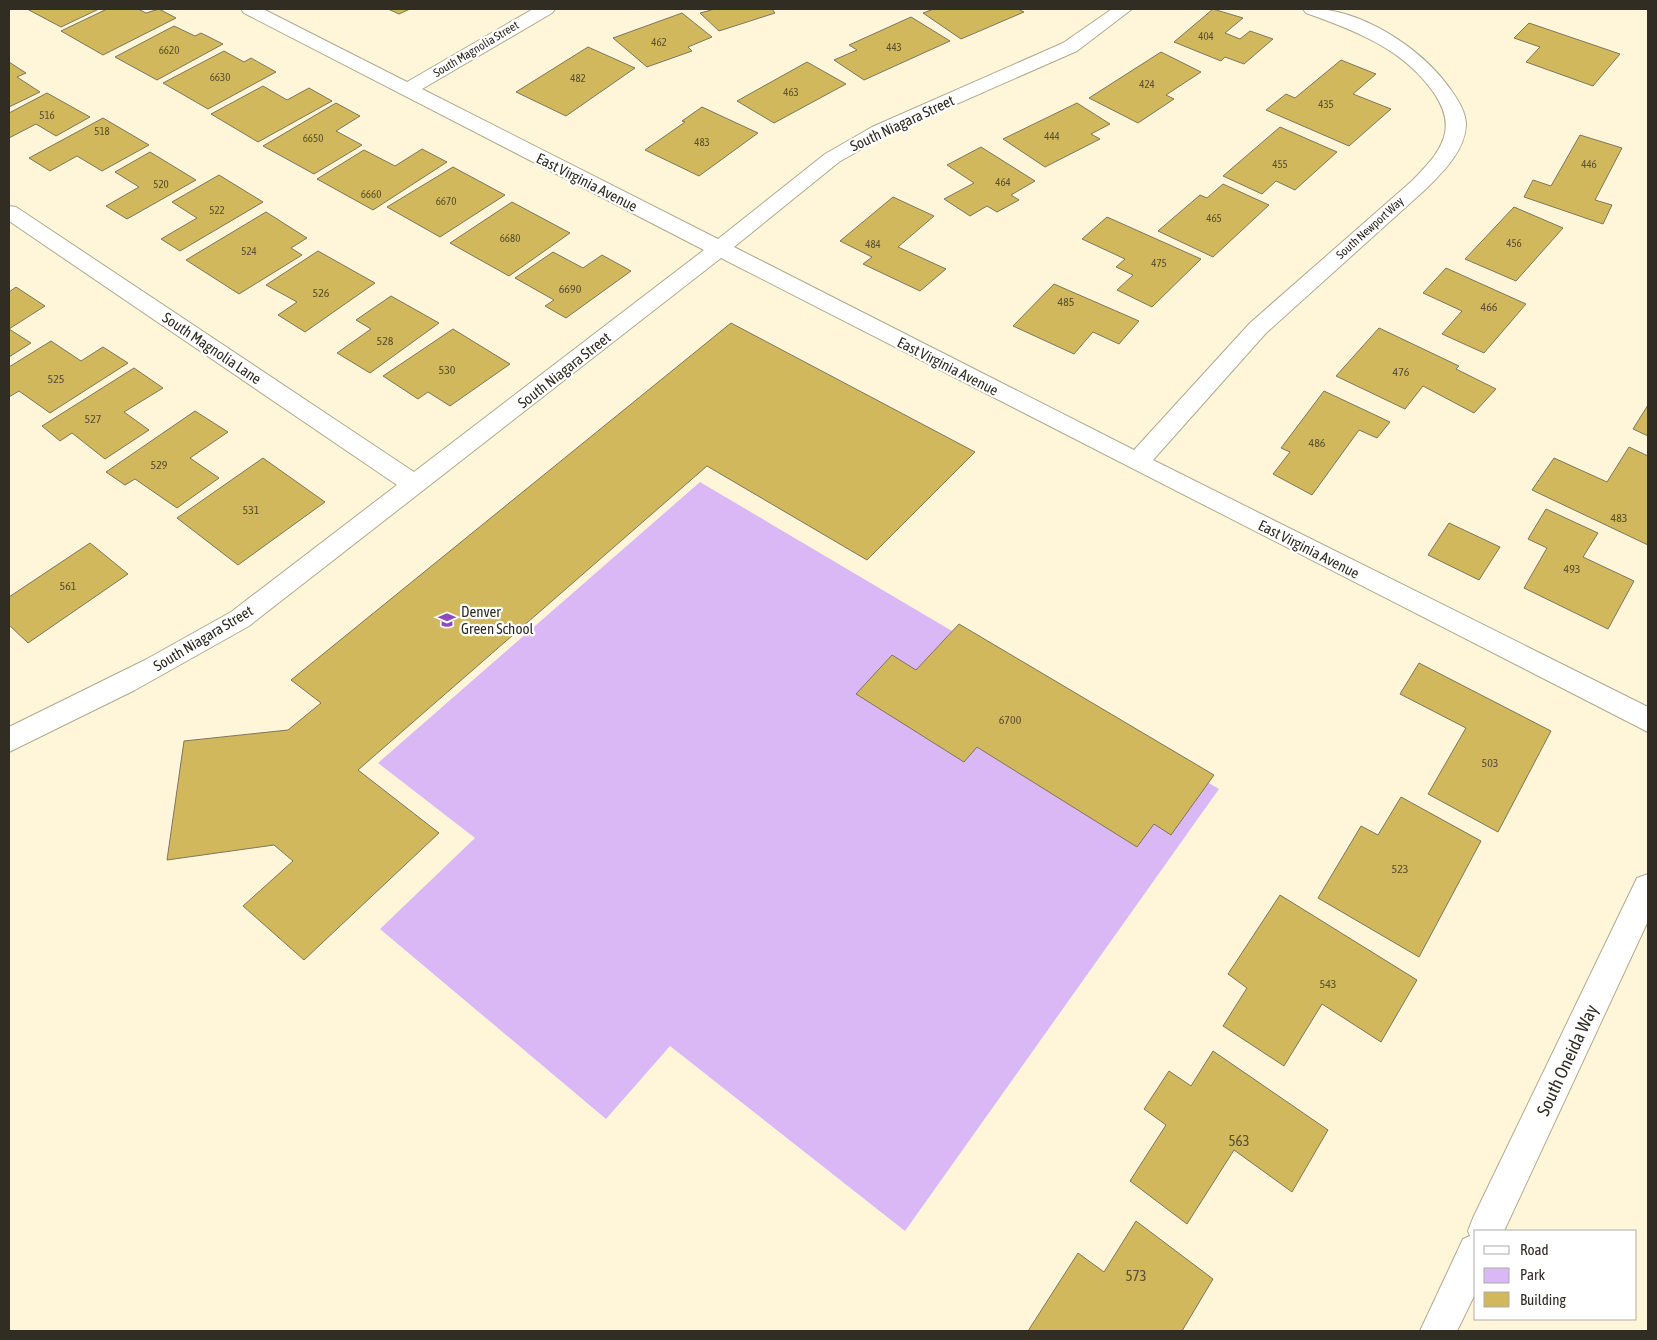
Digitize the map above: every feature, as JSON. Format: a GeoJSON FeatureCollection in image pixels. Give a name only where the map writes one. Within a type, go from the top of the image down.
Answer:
{"type":"FeatureCollection","features":[{"type":"Feature","properties":{"kind":"street","name":"East Virginia Avenue"},"geometry":{"type":"LineString","coordinates":[[250,9],[1137,462],[1648,720]]}},
{"type":"Feature","properties":{"kind":"street","name":"South Magnolia Street"},"geometry":{"type":"LineString","coordinates":[[407,90],[546,9]]}},
{"type":"Feature","properties":{"kind":"street","name":"South Niagara Street"},"geometry":{"type":"LineString","coordinates":[[9,740],[193,648],[240,619],[680,280],[815,171],[848,148],[879,131],[1070,47],[1123,9]]}},
{"type":"Feature","properties":{"kind":"street","name":"South Newport Way"},"geometry":{"type":"LineString","coordinates":[[1137,462],[1233,353],[1258,328],[1420,184],[1441,161],[1449,148],[1456,122],[1451,106],[1426,69],[1408,53],[1383,38],[1312,9]]}},
{"type":"Feature","properties":{"kind":"street","name":"South Magnolia Lane"},"geometry":{"type":"LineString","coordinates":[[9,212],[415,485]]}},
{"type":"Feature","properties":{"kind":"street","name":"South Oneida Way"},"geometry":{"type":"LineString","coordinates":[[1486,1230],[1648,888]]}},
{"type":"Feature","properties":{"kind":"street"},"geometry":{"type":"LineString","coordinates":[[1438,1331],[1474,1256]]}},
{"type":"Feature","properties":{"kind":"green space"},"geometry":{"type":"Polygon","coordinates":[[[700,482],[1219,789],[905,1231],[670,1046],[606,1119],[380,929],[475,838],[378,763],[700,482]]]}},
{"type":"Feature","properties":{"kind":"building"},"geometry":{"type":"Polygon","coordinates":[[[27,9],[99,9],[61,27],[27,9]]]}},
{"type":"Feature","properties":{"kind":"building"},"geometry":{"type":"Polygon","coordinates":[[[107,9],[138,9],[146,13],[159,9],[176,18],[103,55],[61,31],[107,9]]]}},
{"type":"Feature","properties":{"kind":"building"},"geometry":{"type":"Polygon","coordinates":[[[388,9],[410,9],[399,14],[388,9]]]}},
{"type":"Feature","properties":{"kind":"building"},"geometry":{"type":"Polygon","coordinates":[[[715,9],[772,9],[775,13],[719,31],[700,13],[715,9]]]}},
{"type":"Feature","properties":{"kind":"building"},"geometry":{"type":"Polygon","coordinates":[[[934,9],[1018,9],[1024,12],[961,39],[923,13],[934,9]]]}},
{"type":"Feature","properties":{"kind":"building"},"geometry":{"type":"Polygon","coordinates":[[[1213,9],[1243,18],[1225,33],[1240,39],[1250,31],[1273,39],[1244,64],[1225,57],[1221,61],[1174,42],[1213,9]]]}},
{"type":"Feature","properties":{"kind":"building"},"geometry":{"type":"Polygon","coordinates":[[[682,13],[712,37],[688,47],[692,51],[647,67],[613,38],[682,13]]]}},
{"type":"Feature","properties":{"kind":"building"},"geometry":{"type":"Polygon","coordinates":[[[911,17],[950,41],[864,80],[834,60],[857,50],[849,45],[911,17]]]}},
{"type":"Feature","properties":{"kind":"building"},"geometry":{"type":"Polygon","coordinates":[[[1529,23],[1620,54],[1593,86],[1526,62],[1540,47],[1514,38],[1529,23]]]}},
{"type":"Feature","properties":{"kind":"building"},"geometry":{"type":"Polygon","coordinates":[[[174,26],[195,36],[201,33],[223,44],[157,80],[115,57],[174,26]]]}},
{"type":"Feature","properties":{"kind":"building"},"geometry":{"type":"Polygon","coordinates":[[[588,47],[635,68],[566,116],[516,92],[588,47]]]}},
{"type":"Feature","properties":{"kind":"building"},"geometry":{"type":"Polygon","coordinates":[[[224,51],[244,62],[251,58],[276,72],[208,109],[163,83],[224,51]]]}},
{"type":"Feature","properties":{"kind":"building"},"geometry":{"type":"Polygon","coordinates":[[[1161,52],[1201,72],[1166,95],[1174,99],[1138,123],[1089,98],[1161,52]]]}},
{"type":"Feature","properties":{"kind":"building"},"geometry":{"type":"Polygon","coordinates":[[[1341,60],[1376,74],[1353,94],[1391,109],[1349,146],[1266,110],[1286,94],[1295,98],[1341,60]]]}},
{"type":"Feature","properties":{"kind":"building"},"geometry":{"type":"Polygon","coordinates":[[[9,62],[26,73],[17,77],[40,92],[9,107],[9,62]]]}},
{"type":"Feature","properties":{"kind":"building"},"geometry":{"type":"Polygon","coordinates":[[[807,62],[846,84],[774,123],[737,101],[807,62]]]}},
{"type":"Feature","properties":{"kind":"building"},"geometry":{"type":"Polygon","coordinates":[[[263,86],[287,100],[309,88],[332,101],[258,142],[211,114],[263,86]]]}},
{"type":"Feature","properties":{"kind":"building"},"geometry":{"type":"Polygon","coordinates":[[[47,93],[90,117],[56,136],[36,124],[9,138],[9,113],[47,93]]]}},
{"type":"Feature","properties":{"kind":"building"},"geometry":{"type":"Polygon","coordinates":[[[336,103],[360,116],[336,131],[362,145],[314,174],[263,146],[336,103]]]}},
{"type":"Feature","properties":{"kind":"building"},"geometry":{"type":"Polygon","coordinates":[[[1077,103],[1110,124],[1091,134],[1100,139],[1045,167],[1003,139],[1077,103]]]}},
{"type":"Feature","properties":{"kind":"building"},"geometry":{"type":"Polygon","coordinates":[[[702,107],[758,133],[699,176],[645,150],[685,122],[682,121],[702,107]]]}},
{"type":"Feature","properties":{"kind":"building"},"geometry":{"type":"Polygon","coordinates":[[[103,118],[149,145],[102,171],[77,156],[50,171],[29,158],[103,118]]]}},
{"type":"Feature","properties":{"kind":"building"},"geometry":{"type":"Polygon","coordinates":[[[1280,127],[1337,152],[1295,190],[1276,181],[1262,194],[1223,176],[1280,127]]]}},
{"type":"Feature","properties":{"kind":"building"},"geometry":{"type":"Polygon","coordinates":[[[1580,135],[1622,148],[1595,200],[1612,205],[1603,224],[1524,197],[1533,180],[1551,186],[1580,135]]]}},
{"type":"Feature","properties":{"kind":"building"},"geometry":{"type":"Polygon","coordinates":[[[981,147],[1035,181],[1011,195],[1019,200],[997,212],[987,206],[970,216],[944,199],[974,183],[947,165],[981,147]]]}},
{"type":"Feature","properties":{"kind":"building"},"geometry":{"type":"Polygon","coordinates":[[[422,149],[447,162],[373,210],[317,179],[364,150],[395,166],[422,149]]]}},
{"type":"Feature","properties":{"kind":"building"},"geometry":{"type":"Polygon","coordinates":[[[150,152],[196,180],[127,219],[106,206],[139,187],[115,172],[150,152]]]}},
{"type":"Feature","properties":{"kind":"building"},"geometry":{"type":"Polygon","coordinates":[[[453,167],[505,195],[440,237],[387,207],[453,167]]]}},
{"type":"Feature","properties":{"kind":"building"},"geometry":{"type":"Polygon","coordinates":[[[219,175],[263,202],[180,251],[161,239],[197,218],[172,202],[219,175]]]}},
{"type":"Feature","properties":{"kind":"building"},"geometry":{"type":"Polygon","coordinates":[[[1223,184],[1269,205],[1213,257],[1158,231],[1200,195],[1207,198],[1223,184]]]}},
{"type":"Feature","properties":{"kind":"building"},"geometry":{"type":"Polygon","coordinates":[[[893,197],[934,216],[898,247],[946,269],[920,291],[863,264],[872,257],[840,241],[893,197]]]}},
{"type":"Feature","properties":{"kind":"building"},"geometry":{"type":"Polygon","coordinates":[[[512,202],[570,233],[509,276],[450,243],[512,202]]]}},
{"type":"Feature","properties":{"kind":"building"},"geometry":{"type":"Polygon","coordinates":[[[1514,207],[1563,228],[1516,281],[1465,259],[1514,207]]]}},
{"type":"Feature","properties":{"kind":"building"},"geometry":{"type":"Polygon","coordinates":[[[266,212],[307,238],[291,248],[302,255],[239,294],[186,260],[266,212]]]}},
{"type":"Feature","properties":{"kind":"building"},"geometry":{"type":"Polygon","coordinates":[[[1107,217],[1201,259],[1152,307],[1117,290],[1133,275],[1116,267],[1125,259],[1082,239],[1107,217]]]}},
{"type":"Feature","properties":{"kind":"building"},"geometry":{"type":"Polygon","coordinates":[[[318,251],[375,283],[305,332],[278,315],[297,302],[266,285],[318,251]]]}},
{"type":"Feature","properties":{"kind":"building"},"geometry":{"type":"Polygon","coordinates":[[[553,252],[583,268],[602,255],[631,271],[566,318],[545,306],[554,300],[515,278],[553,252]]]}},
{"type":"Feature","properties":{"kind":"building"},"geometry":{"type":"Polygon","coordinates":[[[1446,268],[1526,304],[1484,353],[1442,334],[1462,311],[1423,293],[1446,268]]]}},
{"type":"Feature","properties":{"kind":"building"},"geometry":{"type":"Polygon","coordinates":[[[1054,284],[1139,321],[1119,344],[1093,332],[1074,354],[1013,326],[1054,284]]]}},
{"type":"Feature","properties":{"kind":"building"},"geometry":{"type":"Polygon","coordinates":[[[16,287],[45,306],[9,329],[9,292],[16,287]]]}},
{"type":"Feature","properties":{"kind":"building"},"geometry":{"type":"Polygon","coordinates":[[[391,296],[439,323],[370,373],[337,353],[371,329],[356,320],[391,296]]]}},
{"type":"Feature","properties":{"kind":"building","name":"Denver Green School"},"geometry":{"type":"Polygon","coordinates":[[[731,323],[975,452],[867,560],[707,466],[358,770],[439,833],[304,960],[243,906],[293,861],[274,845],[167,860],[184,741],[288,730],[321,703],[291,680],[731,323]]]}},
{"type":"Feature","properties":{"kind":"building"},"geometry":{"type":"Polygon","coordinates":[[[1379,328],[1459,366],[1456,369],[1496,389],[1474,413],[1423,386],[1405,409],[1336,376],[1379,328]]]}},
{"type":"Feature","properties":{"kind":"building"},"geometry":{"type":"Polygon","coordinates":[[[9,329],[31,343],[9,357],[9,329]]]}},
{"type":"Feature","properties":{"kind":"building"},"geometry":{"type":"Polygon","coordinates":[[[453,329],[510,364],[450,406],[428,392],[418,399],[383,376],[453,329]]]}},
{"type":"Feature","properties":{"kind":"building"},"geometry":{"type":"Polygon","coordinates":[[[51,341],[81,361],[103,347],[128,363],[50,413],[19,391],[9,397],[9,367],[51,341]]]}},
{"type":"Feature","properties":{"kind":"building"},"geometry":{"type":"Polygon","coordinates":[[[134,368],[163,388],[124,412],[149,430],[105,459],[72,433],[60,441],[42,426],[134,368]]]}},
{"type":"Feature","properties":{"kind":"building"},"geometry":{"type":"Polygon","coordinates":[[[1324,391],[1390,422],[1377,438],[1359,430],[1312,495],[1273,474],[1290,452],[1281,448],[1324,391]]]}},
{"type":"Feature","properties":{"kind":"building"},"geometry":{"type":"Polygon","coordinates":[[[1648,405],[1648,436],[1633,429],[1648,405]]]}},
{"type":"Feature","properties":{"kind":"building"},"geometry":{"type":"Polygon","coordinates":[[[195,411],[228,432],[190,458],[219,478],[177,508],[135,479],[125,485],[106,472],[195,411]]]}},
{"type":"Feature","properties":{"kind":"building"},"geometry":{"type":"Polygon","coordinates":[[[1629,447],[1648,456],[1648,545],[1532,490],[1554,458],[1607,482],[1629,447]]]}},
{"type":"Feature","properties":{"kind":"building"},"geometry":{"type":"Polygon","coordinates":[[[263,458],[325,502],[238,565],[177,518],[263,458]]]}},
{"type":"Feature","properties":{"kind":"building"},"geometry":{"type":"Polygon","coordinates":[[[1546,509],[1598,533],[1583,557],[1634,581],[1608,629],[1524,588],[1547,548],[1528,539],[1546,509]]]}},
{"type":"Feature","properties":{"kind":"building"},"geometry":{"type":"Polygon","coordinates":[[[1449,523],[1500,547],[1479,580],[1428,555],[1449,523]]]}},
{"type":"Feature","properties":{"kind":"building"},"geometry":{"type":"Polygon","coordinates":[[[90,543],[128,574],[28,643],[9,625],[9,597],[90,543]]]}},
{"type":"Feature","properties":{"kind":"building"},"geometry":{"type":"Polygon","coordinates":[[[959,624],[1214,775],[1171,835],[1154,824],[1137,847],[977,747],[964,762],[856,694],[892,655],[916,670],[959,624]]]}},
{"type":"Feature","properties":{"kind":"building"},"geometry":{"type":"Polygon","coordinates":[[[1419,663],[1551,731],[1498,832],[1428,794],[1466,728],[1400,694],[1419,663]]]}},
{"type":"Feature","properties":{"kind":"building"},"geometry":{"type":"Polygon","coordinates":[[[1401,797],[1481,841],[1419,957],[1318,898],[1361,826],[1378,835],[1401,797]]]}},
{"type":"Feature","properties":{"kind":"building"},"geometry":{"type":"Polygon","coordinates":[[[1280,895],[1417,980],[1381,1042],[1322,1004],[1284,1066],[1223,1026],[1247,988],[1228,974],[1280,895]]]}},
{"type":"Feature","properties":{"kind":"building"},"geometry":{"type":"Polygon","coordinates":[[[1213,1051],[1328,1130],[1292,1192],[1234,1150],[1187,1224],[1130,1181],[1166,1125],[1144,1109],[1169,1071],[1191,1086],[1213,1051]]]}},
{"type":"Feature","properties":{"kind":"building"},"geometry":{"type":"Polygon","coordinates":[[[1136,1221],[1213,1279],[1182,1331],[1028,1331],[1078,1253],[1104,1272],[1136,1221]]]}},
{"type":"Feature","properties":{"kind":"place","name":"Denver Green School"},"geometry":{"type":"Point","coordinates":[447,620]}}]}
